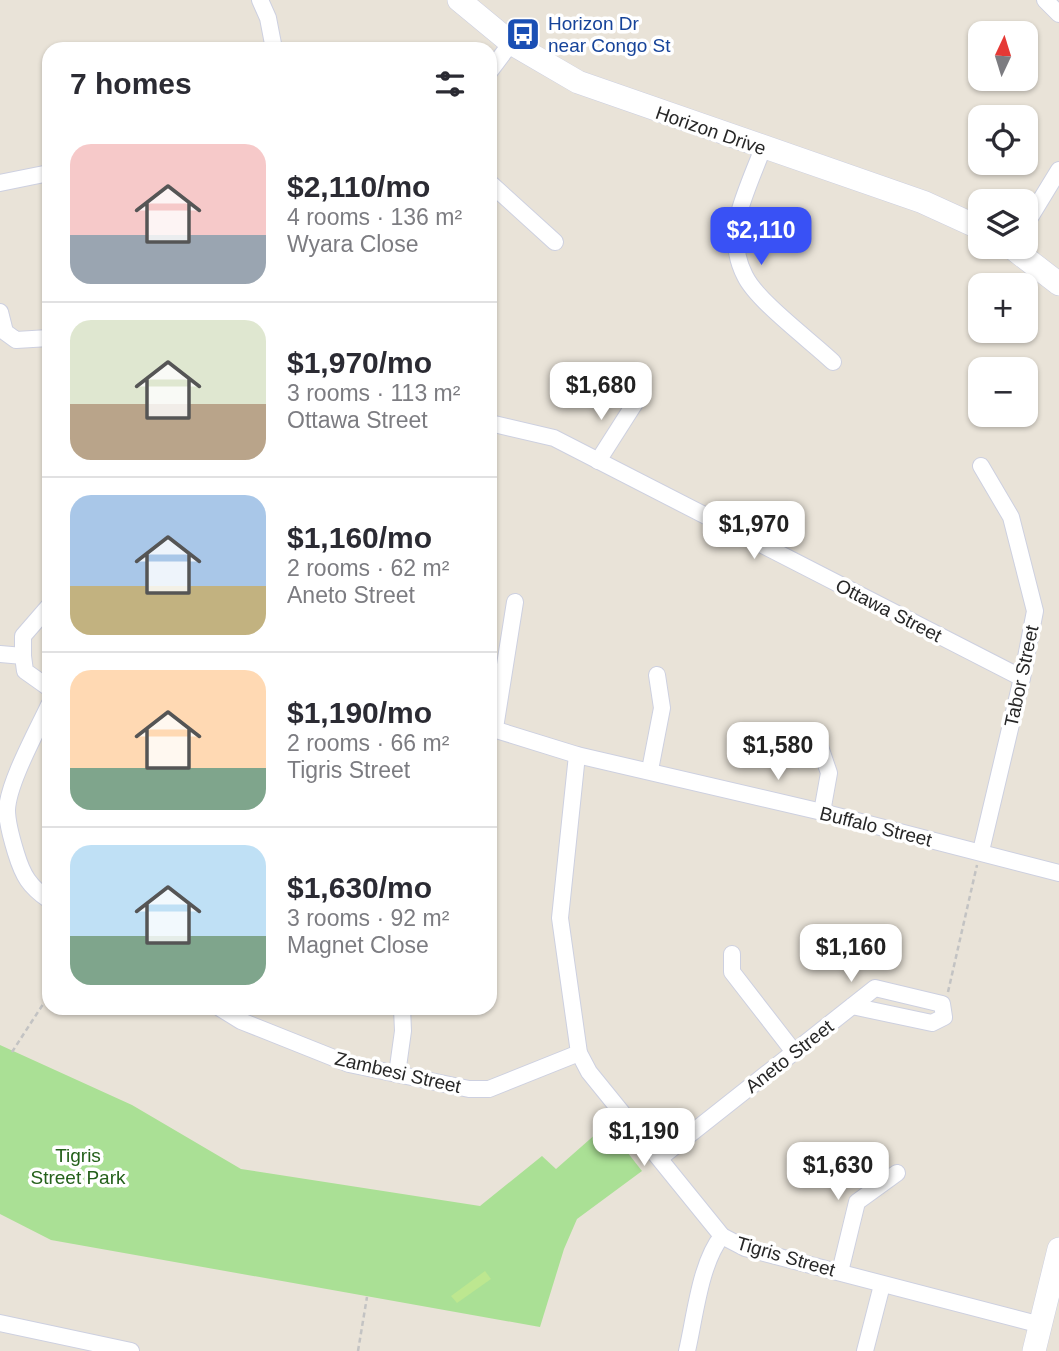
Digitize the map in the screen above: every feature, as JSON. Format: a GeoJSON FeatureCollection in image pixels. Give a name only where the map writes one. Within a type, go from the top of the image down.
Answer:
{"type":"FeatureCollection","features":[{"type":"Feature","properties":{"kind":"street"},"geometry":{"type":"LineString","coordinates":[[260,0],[268,18],[273,42]]}},
{"type":"Feature","properties":{"kind":"street","name":"Horizon Drive"},"geometry":{"type":"LineString","coordinates":[[459,0],[511,43],[578,82],[923,202],[968,223]]}},
{"type":"Feature","properties":{"kind":"street"},"geometry":{"type":"LineString","coordinates":[[1045,0],[1059,14]]}},
{"type":"Feature","properties":{"kind":"street"},"geometry":{"type":"LineString","coordinates":[[497,62],[511,43]]}},
{"type":"Feature","properties":{"kind":"street"},"geometry":{"type":"LineString","coordinates":[[763,148],[739,215],[737,255],[745,277],[759,295],[833,362]]}},
{"type":"Feature","properties":{"kind":"street"},"geometry":{"type":"LineString","coordinates":[[1038,204],[1059,170]]}},
{"type":"Feature","properties":{"kind":"street"},"geometry":{"type":"LineString","coordinates":[[0,183],[42,174]]}},
{"type":"Feature","properties":{"kind":"street"},"geometry":{"type":"LineString","coordinates":[[497,189],[555,242]]}},
{"type":"Feature","properties":{"kind":"street"},"geometry":{"type":"LineString","coordinates":[[1027,259],[1059,284]]}},
{"type":"Feature","properties":{"kind":"street"},"geometry":{"type":"LineString","coordinates":[[0,312],[5,332],[16,341],[42,339]]}},
{"type":"Feature","properties":{"kind":"street"},"geometry":{"type":"LineString","coordinates":[[598,461],[635,402]]}},
{"type":"Feature","properties":{"kind":"street","name":"Ottawa Street"},"geometry":{"type":"LineString","coordinates":[[497,425],[554,438],[1022,678]]}},
{"type":"Feature","properties":{"kind":"street","name":"Tabor Street"},"geometry":{"type":"LineString","coordinates":[[981,466],[1011,517],[1035,611],[981,851]]}},
{"type":"Feature","properties":{"kind":"street"},"geometry":{"type":"LineString","coordinates":[[497,705],[515,602]]}},
{"type":"Feature","properties":{"kind":"street"},"geometry":{"type":"LineString","coordinates":[[42,614],[23,636],[25,671],[42,683]]}},
{"type":"Feature","properties":{"kind":"street"},"geometry":{"type":"LineString","coordinates":[[0,654],[23,656]]}},
{"type":"Feature","properties":{"kind":"street"},"geometry":{"type":"LineString","coordinates":[[650,770],[662,708],[657,675]]}},
{"type":"Feature","properties":{"kind":"street"},"geometry":{"type":"LineString","coordinates":[[42,721],[12,789],[7,811],[12,840],[24,875],[34,890],[42,895]]}},
{"type":"Feature","properties":{"kind":"street","name":"Buffalo Street"},"geometry":{"type":"LineString","coordinates":[[497,729],[577,755],[822,812],[1059,873]]}},
{"type":"Feature","properties":{"kind":"street"},"geometry":{"type":"LineString","coordinates":[[816,735],[829,773],[822,812]]}},
{"type":"Feature","properties":{"kind":"street","name":"Tigris Street"},"geometry":{"type":"LineString","coordinates":[[577,755],[560,918],[579,1053],[589,1072],[722,1236],[745,1248],[1041,1325]]}},
{"type":"Feature","properties":{"kind":"street"},"geometry":{"type":"LineString","coordinates":[[732,954],[733,972],[794,1052]]}},
{"type":"Feature","properties":{"kind":"street","name":"Aneto Street"},"geometry":{"type":"LineString","coordinates":[[660,1158],[852,1006],[875,988],[942,1004],[944,1017],[932,1023],[852,1006]]}},
{"type":"Feature","properties":{"kind":"street","name":"Zambesi Street"},"geometry":{"type":"LineString","coordinates":[[232,1015],[349,1064],[469,1089],[489,1089],[579,1053]]}},
{"type":"Feature","properties":{"kind":"street"},"geometry":{"type":"LineString","coordinates":[[397,1074],[403,1031],[402,1015]]}},
{"type":"Feature","properties":{"kind":"street"},"geometry":{"type":"LineString","coordinates":[[840,1272],[857,1202],[897,1173]]}},
{"type":"Feature","properties":{"kind":"street"},"geometry":{"type":"LineString","coordinates":[[687,1351],[708,1264],[716,1243],[722,1236]]}},
{"type":"Feature","properties":{"kind":"street"},"geometry":{"type":"LineString","coordinates":[[1034,1351],[1059,1251]]}},
{"type":"Feature","properties":{"kind":"street"},"geometry":{"type":"LineString","coordinates":[[865,1351],[882,1285]]}},
{"type":"Feature","properties":{"kind":"street"},"geometry":{"type":"LineString","coordinates":[[0,1323],[122,1350]]}},
{"type":"Feature","properties":{"kind":"path"},"geometry":{"type":"LineString","coordinates":[[942,1004],[947,997],[981,851]]}},
{"type":"Feature","properties":{"kind":"path"},"geometry":{"type":"LineString","coordinates":[[12,1052],[42,1006]]}},
{"type":"Feature","properties":{"kind":"path"},"geometry":{"type":"LineString","coordinates":[[358,1351],[367,1297]]}},
{"type":"Feature","properties":{"kind":"green space","name":"Tigris Street Park"},"geometry":{"type":"Polygon","coordinates":[[[0,1045],[132,1105],[241,1169],[480,1206],[542,1156],[556,1169],[606,1125],[642,1171],[577,1219],[564,1249],[540,1327],[51,1240],[0,1214],[0,1045]]]}},
{"type":"Feature","properties":{"kind":"green space"},"geometry":{"type":"Polygon","coordinates":[[[485,1271],[491,1279],[457,1303],[451,1296],[485,1271]]]}},
{"type":"Feature","properties":{"kind":"place","name":"Horizon Dr near Congo St"},"geometry":{"type":"Point","coordinates":[523,34]}}]}
